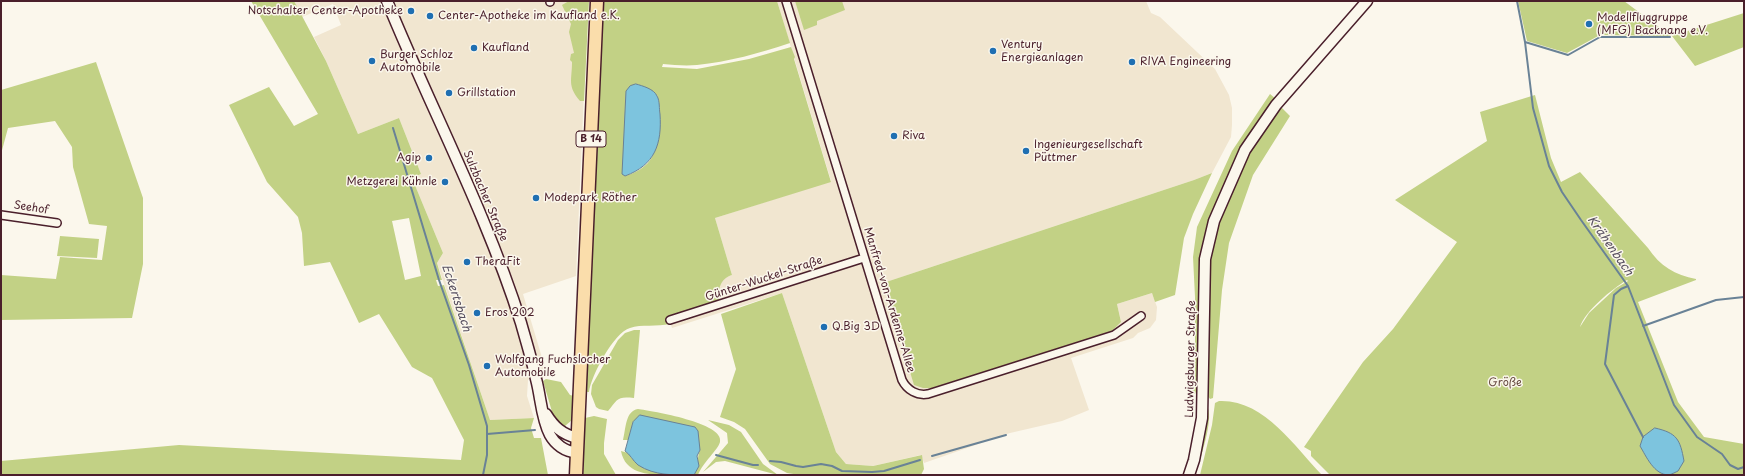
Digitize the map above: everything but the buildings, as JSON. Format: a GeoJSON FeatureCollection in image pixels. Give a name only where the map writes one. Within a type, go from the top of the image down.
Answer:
{"type":"FeatureCollection","features":[{"type":"Feature","properties":{"kind":"main road","name":"B 14"},"geometry":{"type":"LineString","coordinates":[[576,475],[597,1]]}},
{"type":"Feature","properties":{"kind":"street","name":"Sulzbacher Straße"},"geometry":{"type":"LineString","coordinates":[[387,1],[494,247],[521,323],[536,379],[547,429],[552,439],[562,448],[576,452]]}},
{"type":"Feature","properties":{"kind":"street","name":"Manfred-von-Ardenne-Allee"},"geometry":{"type":"LineString","coordinates":[[786,1],[902,380],[910,390],[920,394],[928,394],[1114,335],[1142,316]]}},
{"type":"Feature","properties":{"kind":"street","name":"Ludwigsburger Straße"},"geometry":{"type":"LineString","coordinates":[[1189,475],[1194,460],[1202,418],[1205,259],[1214,221],[1245,150],[1276,105],[1367,1]]}},
{"type":"Feature","properties":{"kind":"street","name":"Seehof"},"geometry":{"type":"LineString","coordinates":[[1,215],[57,223]]}},
{"type":"Feature","properties":{"kind":"street","name":"Günter-Wuckel-Straße"},"geometry":{"type":"LineString","coordinates":[[670,320],[864,258]]}},
{"type":"Feature","properties":{"kind":"street"},"geometry":{"type":"LineString","coordinates":[[542,407],[557,429],[566,435],[577,438]]}},
{"type":"Feature","properties":{"kind":"shaded area"},"geometry":{"type":"Polygon","coordinates":[[[294,1],[588,1],[576,276],[523,294],[546,371],[528,380],[527,396],[534,418],[490,420],[437,263],[443,253],[412,178],[421,174],[399,118],[358,134],[314,37],[341,25],[333,4],[302,17],[294,1]]]}},
{"type":"Feature","properties":{"kind":"shaded area"},"geometry":{"type":"Polygon","coordinates":[[[777,1],[1146,1],[1151,13],[1160,17],[1215,69],[1229,95],[1232,108],[1232,125],[1231,137],[1212,173],[883,283],[929,388],[1112,331],[1121,322],[1117,304],[1152,293],[1157,307],[1156,320],[1150,328],[1138,333],[1133,338],[1071,358],[1089,410],[1062,421],[1010,433],[924,463],[921,455],[873,466],[846,464],[836,452],[782,293],[672,328],[668,316],[719,300],[718,292],[720,285],[724,278],[732,275],[715,218],[831,181],[777,1]]]}},
{"type":"Feature","properties":{"kind":"green space"},"geometry":{"type":"Polygon","coordinates":[[[251,1],[294,1],[326,61],[358,134],[399,118],[421,174],[412,178],[443,253],[437,263],[442,280],[436,280],[438,286],[444,285],[490,420],[534,418],[531,428],[534,438],[541,438],[548,475],[1,475],[1,461],[179,445],[461,460],[464,440],[432,378],[412,367],[379,314],[359,323],[330,262],[304,266],[302,233],[298,217],[267,182],[229,105],[269,87],[294,126],[318,114],[251,1]],[[409,218],[392,221],[405,280],[421,276],[409,218]]]}},
{"type":"Feature","properties":{"kind":"green space"},"geometry":{"type":"Polygon","coordinates":[[[569,1],[589,1],[584,101],[580,101],[576,96],[571,83],[572,62],[570,60],[571,54],[574,53],[569,32],[571,24],[562,5],[569,1]]]}},
{"type":"Feature","properties":{"kind":"green space"},"geometry":{"type":"Polygon","coordinates":[[[602,1],[777,1],[790,43],[756,54],[720,62],[693,65],[663,64],[662,67],[697,69],[749,59],[791,47],[831,182],[715,218],[732,275],[722,282],[719,292],[719,300],[668,316],[670,324],[634,327],[624,331],[617,337],[604,356],[594,376],[589,392],[586,392],[602,1]],[[657,95],[625,176],[647,164],[655,151],[660,118],[657,95]]]}},
{"type":"Feature","properties":{"kind":"green space"},"geometry":{"type":"Polygon","coordinates":[[[795,1],[842,1],[845,10],[817,21],[817,25],[804,30],[795,1]]]}},
{"type":"Feature","properties":{"kind":"green space","name":"Modellfluggruppe (MFG) Backnang e.V."},"geometry":{"type":"Polygon","coordinates":[[[1518,1],[1624,1],[1671,36],[1600,35],[1567,53],[1527,41],[1518,1]]]}},
{"type":"Feature","properties":{"kind":"green space"},"geometry":{"type":"Polygon","coordinates":[[[1744,13],[1744,47],[1695,66],[1672,36],[1744,13]]]}},
{"type":"Feature","properties":{"kind":"green space"},"geometry":{"type":"Polygon","coordinates":[[[96,62],[143,198],[143,264],[132,318],[1,320],[1,275],[56,279],[60,257],[102,260],[107,226],[89,224],[73,167],[72,147],[55,121],[8,128],[1,154],[1,90],[96,62]]]}},
{"type":"Feature","properties":{"kind":"green space"},"geometry":{"type":"Polygon","coordinates":[[[1270,94],[1276,99],[1208,229],[1200,387],[1197,388],[1195,394],[1190,389],[1195,381],[1195,297],[1193,257],[1197,227],[1232,151],[1270,94]]]}},
{"type":"Feature","properties":{"kind":"green space","name":"Größe"},"geometry":{"type":"Polygon","coordinates":[[[1535,95],[1551,158],[1561,182],[1580,172],[1663,265],[1681,275],[1696,279],[1638,302],[1678,402],[1704,437],[1744,444],[1744,475],[1330,475],[1311,456],[1311,451],[1304,447],[1363,362],[1393,329],[1457,242],[1395,200],[1487,141],[1480,112],[1535,95]],[[1627,280],[1621,284],[1607,295],[1593,307],[1587,314],[1580,327],[1589,313],[1616,288],[1628,281],[1627,280]]]}},
{"type":"Feature","properties":{"kind":"green space"},"geometry":{"type":"Polygon","coordinates":[[[1280,106],[1290,116],[1253,175],[1229,243],[1222,290],[1213,398],[1210,399],[1207,395],[1209,253],[1220,213],[1246,157],[1280,106]]]}},
{"type":"Feature","properties":{"kind":"green space"},"geometry":{"type":"Polygon","coordinates":[[[1212,173],[1193,214],[1184,238],[1175,295],[1155,302],[1152,293],[1117,304],[1121,322],[1112,331],[932,388],[923,388],[914,385],[883,283],[1212,173]]]}},
{"type":"Feature","properties":{"kind":"green space"},"geometry":{"type":"Polygon","coordinates":[[[60,236],[99,239],[97,258],[57,256],[60,236]]]}},
{"type":"Feature","properties":{"kind":"green space"},"geometry":{"type":"Polygon","coordinates":[[[782,293],[836,452],[846,464],[873,466],[922,455],[924,469],[921,475],[800,475],[787,473],[770,464],[745,429],[734,422],[720,417],[736,369],[721,314],[782,293]]]}},
{"type":"Feature","properties":{"kind":"green space"},"geometry":{"type":"Polygon","coordinates":[[[640,330],[634,398],[618,399],[608,411],[599,409],[596,407],[591,394],[592,385],[618,340],[625,333],[640,330]]]}},
{"type":"Feature","properties":{"kind":"green space"},"geometry":{"type":"Polygon","coordinates":[[[546,379],[561,382],[570,395],[574,396],[572,420],[565,426],[562,427],[555,422],[543,381],[546,379]]]}},
{"type":"Feature","properties":{"kind":"green space"},"geometry":{"type":"Polygon","coordinates":[[[1219,401],[1235,402],[1264,416],[1289,438],[1322,475],[1200,475],[1212,425],[1215,403],[1219,401]]]}},
{"type":"Feature","properties":{"kind":"green space"},"geometry":{"type":"Polygon","coordinates":[[[1208,408],[1209,422],[1205,441],[1195,475],[1192,475],[1206,409],[1208,408]]]}},
{"type":"Feature","properties":{"kind":"green space"},"geometry":{"type":"Polygon","coordinates":[[[638,409],[686,419],[711,429],[718,435],[720,442],[719,445],[703,465],[698,475],[694,475],[697,468],[700,450],[633,422],[629,440],[623,440],[628,417],[634,410],[638,409]]]}},
{"type":"Feature","properties":{"kind":"green space"},"geometry":{"type":"Polygon","coordinates":[[[594,416],[607,419],[604,454],[616,475],[583,475],[585,418],[594,416]]]}},
{"type":"Feature","properties":{"kind":"green space"},"geometry":{"type":"Polygon","coordinates":[[[708,420],[729,425],[741,432],[763,464],[778,475],[725,461],[716,462],[703,472],[728,443],[727,433],[708,420]]]}},
{"type":"Feature","properties":{"kind":"green space"},"geometry":{"type":"Polygon","coordinates":[[[621,451],[628,453],[635,461],[644,467],[666,475],[644,473],[632,468],[623,458],[621,451]]]}},
{"type":"Feature","properties":{"kind":"water"},"geometry":{"type":"Polygon","coordinates":[[[636,84],[651,90],[658,98],[660,135],[658,144],[650,159],[643,166],[625,176],[622,174],[626,91],[630,86],[636,84]]]}},
{"type":"Feature","properties":{"kind":"water"},"geometry":{"type":"Polygon","coordinates":[[[640,415],[695,427],[698,431],[700,450],[697,456],[699,466],[694,475],[665,474],[644,469],[638,465],[625,451],[633,422],[640,415]]]}},
{"type":"Feature","properties":{"kind":"water"},"geometry":{"type":"Polygon","coordinates":[[[1655,428],[1673,435],[1681,447],[1684,461],[1678,471],[1669,475],[1659,472],[1651,464],[1640,446],[1643,437],[1655,428]]]}},
{"type":"Feature","properties":{"kind":"waterway","name":"Krähenbach"},"geometry":{"type":"LineString","coordinates":[[1517,1],[1525,42],[1533,108],[1549,166],[1562,192],[1628,286],[1674,405],[1697,437],[1722,454],[1730,465],[1738,469],[1744,467]]}},
{"type":"Feature","properties":{"kind":"waterway"},"geometry":{"type":"LineString","coordinates":[[1525,42],[1568,55],[1600,37],[1670,37]]}},
{"type":"Feature","properties":{"kind":"waterway","name":"Eckertsbach"},"geometry":{"type":"LineString","coordinates":[[393,128],[439,280],[469,365],[487,426],[487,455],[483,475]]}},
{"type":"Feature","properties":{"kind":"waterway"},"geometry":{"type":"LineString","coordinates":[[1628,286],[1621,289],[1614,295],[1605,364],[1643,437]]}},
{"type":"Feature","properties":{"kind":"waterway"},"geometry":{"type":"LineString","coordinates":[[1643,326],[1716,300],[1744,297]]}},
{"type":"Feature","properties":{"kind":"waterway"},"geometry":{"type":"LineString","coordinates":[[487,434],[535,430]]}},
{"type":"Feature","properties":{"kind":"waterway"},"geometry":{"type":"LineString","coordinates":[[932,456],[1006,435]]}},
{"type":"Feature","properties":{"kind":"waterway"},"geometry":{"type":"LineString","coordinates":[[716,455],[758,465]]}},
{"type":"Feature","properties":{"kind":"waterway"},"geometry":{"type":"LineString","coordinates":[[770,461],[803,467],[821,464],[832,466],[842,471],[872,472],[884,471],[920,460]]}},
{"type":"Feature","properties":{"kind":"place","name":"Notschalter Center-Apotheke"},"geometry":{"type":"Point","coordinates":[411,11]}},
{"type":"Feature","properties":{"kind":"place","name":"Center-Apotheke im Kaufland e.K."},"geometry":{"type":"Point","coordinates":[430,16]}},
{"type":"Feature","properties":{"kind":"place","name":"Modellfluggruppe (MFG) Backnang e.V."},"geometry":{"type":"Point","coordinates":[1589,24]}},
{"type":"Feature","properties":{"kind":"place","name":"Kaufland"},"geometry":{"type":"Point","coordinates":[474,48]}},
{"type":"Feature","properties":{"kind":"place","name":"Ventury Energieanlagen"},"geometry":{"type":"Point","coordinates":[993,51]}},
{"type":"Feature","properties":{"kind":"place","name":"Burger Schloz Automobile"},"geometry":{"type":"Point","coordinates":[372,61]}},
{"type":"Feature","properties":{"kind":"place","name":"RIVA Engineering"},"geometry":{"type":"Point","coordinates":[1132,62]}},
{"type":"Feature","properties":{"kind":"place","name":"Grillstation"},"geometry":{"type":"Point","coordinates":[449,93]}},
{"type":"Feature","properties":{"kind":"place","name":"Riva"},"geometry":{"type":"Point","coordinates":[894,136]}},
{"type":"Feature","properties":{"kind":"place","name":"Ingenieurgesellschaft Püttmer"},"geometry":{"type":"Point","coordinates":[1026,151]}},
{"type":"Feature","properties":{"kind":"place","name":"Agip"},"geometry":{"type":"Point","coordinates":[429,158]}},
{"type":"Feature","properties":{"kind":"place","name":"Metzgerei Kühnle"},"geometry":{"type":"Point","coordinates":[445,182]}},
{"type":"Feature","properties":{"kind":"place","name":"Modepark Röther"},"geometry":{"type":"Point","coordinates":[536,198]}},
{"type":"Feature","properties":{"kind":"place","name":"TheraFit"},"geometry":{"type":"Point","coordinates":[467,262]}},
{"type":"Feature","properties":{"kind":"place","name":"Eros 202"},"geometry":{"type":"Point","coordinates":[477,313]}},
{"type":"Feature","properties":{"kind":"place","name":"Q.Big 3D"},"geometry":{"type":"Point","coordinates":[824,327]}},
{"type":"Feature","properties":{"kind":"place","name":"Wolfgang Fuchslocher Automobile"},"geometry":{"type":"Point","coordinates":[487,366]}}]}
